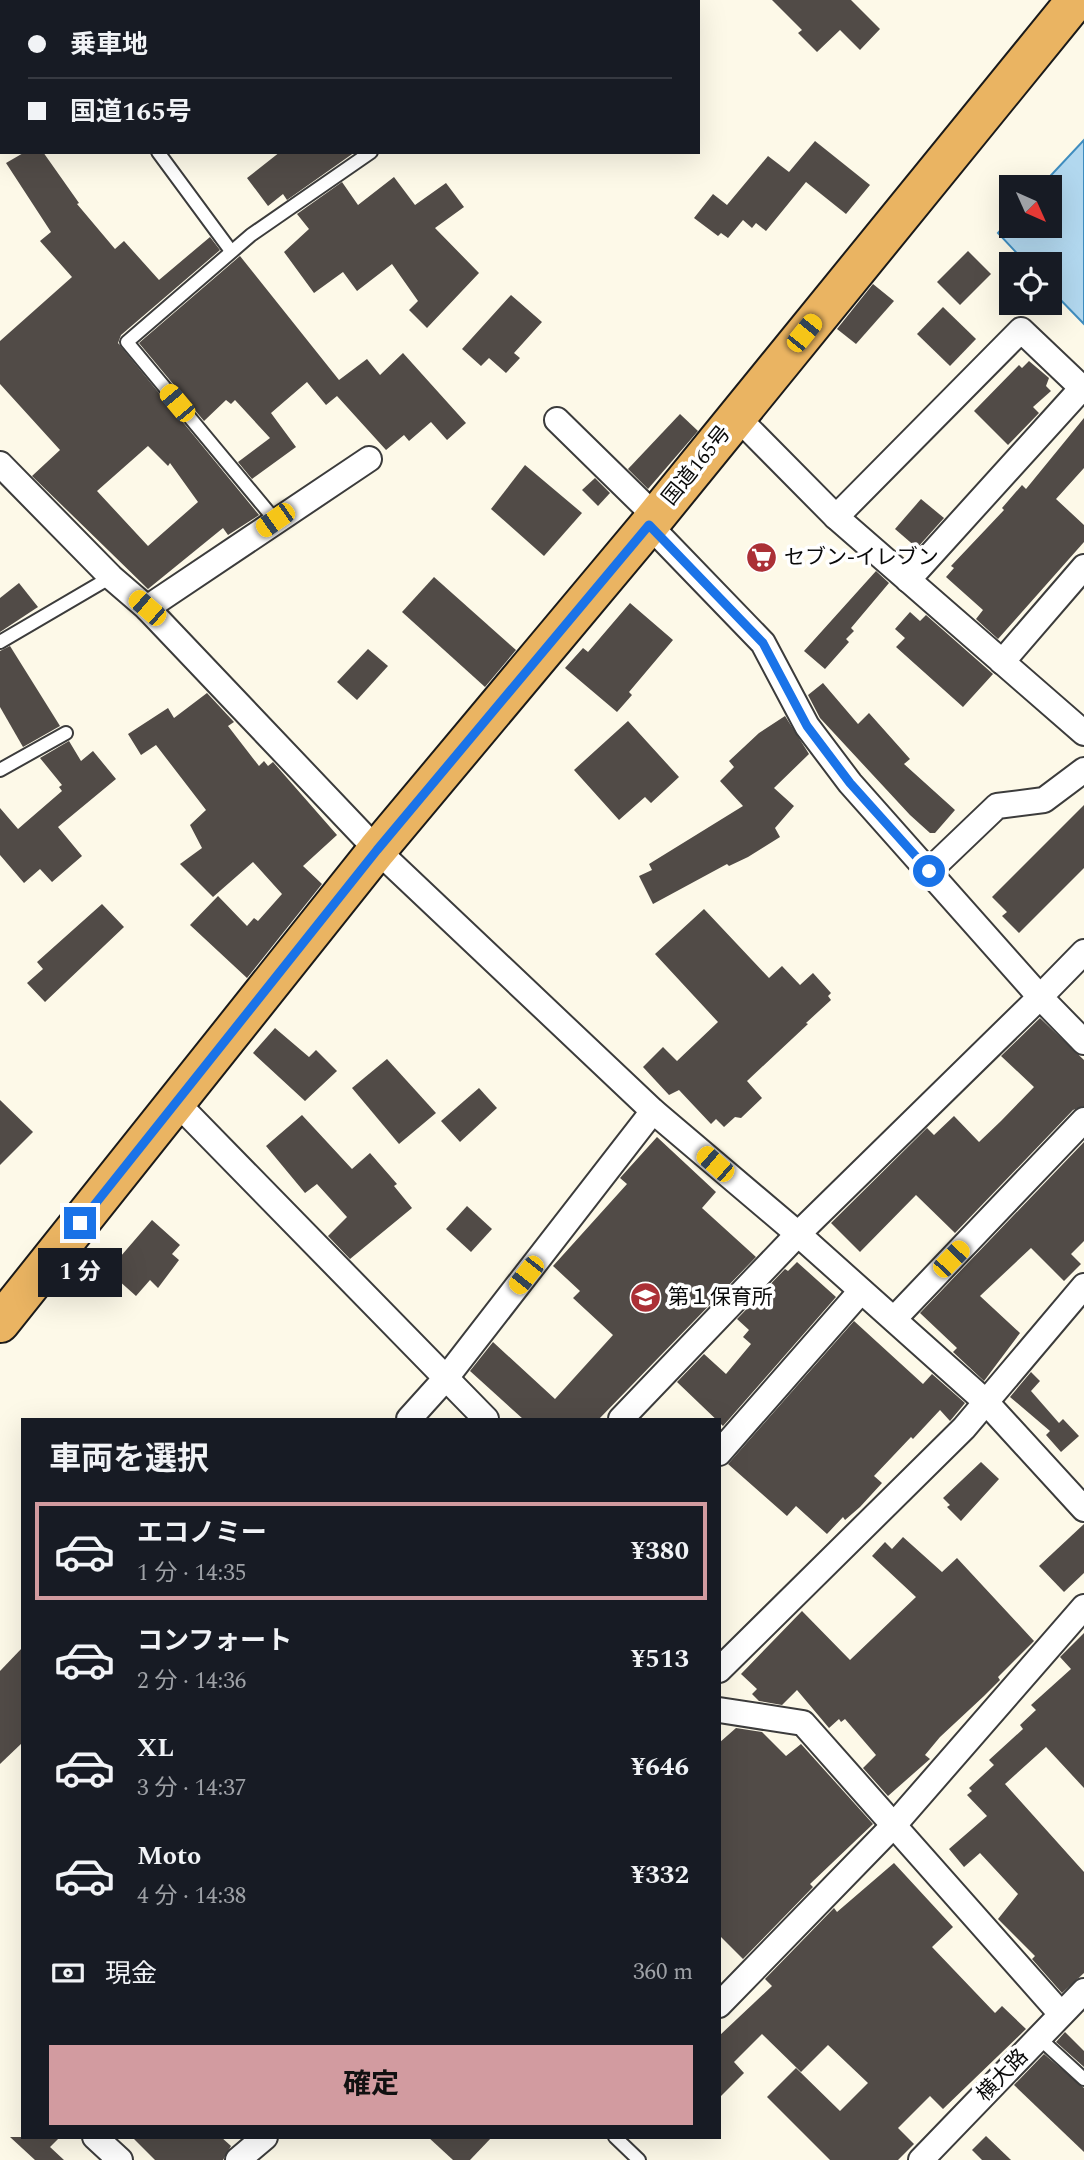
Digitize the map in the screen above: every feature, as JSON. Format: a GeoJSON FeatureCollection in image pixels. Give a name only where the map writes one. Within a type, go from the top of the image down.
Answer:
{"type":"FeatureCollection","features":[{"type":"Feature","properties":{"kind":"highway","name":"国道165号"},"geometry":{"type":"LineString","coordinates":[[0,1323],[377,850],[652,520],[1076,0]]}},
{"type":"Feature","properties":{"kind":"street"},"geometry":{"type":"LineString","coordinates":[[836,517],[1021,330],[1083,389],[908,580]]}},
{"type":"Feature","properties":{"kind":"street"},"geometry":{"type":"LineString","coordinates":[[736,416],[836,517],[1084,733]]}},
{"type":"Feature","properties":{"kind":"street"},"geometry":{"type":"LineString","coordinates":[[557,420],[763,643],[807,726],[850,783],[1040,997],[1084,1042]]}},
{"type":"Feature","properties":{"kind":"street"},"geometry":{"type":"LineString","coordinates":[[147,608],[369,459]]}},
{"type":"Feature","properties":{"kind":"street"},"geometry":{"type":"LineString","coordinates":[[0,464],[111,577],[147,608],[377,850],[653,1111],[798,1234],[986,1402],[1082,1504]]}},
{"type":"Feature","properties":{"kind":"street"},"geometry":{"type":"LineString","coordinates":[[1002,662],[1084,567]]}},
{"type":"Feature","properties":{"kind":"street"},"geometry":{"type":"LineString","coordinates":[[929,871],[997,806],[1044,800],[1084,770]]}},
{"type":"Feature","properties":{"kind":"street"},"geometry":{"type":"LineString","coordinates":[[622,1418],[798,1234],[1084,953]]}},
{"type":"Feature","properties":{"kind":"street"},"geometry":{"type":"LineString","coordinates":[[177,1103],[485,1418]]}},
{"type":"Feature","properties":{"kind":"street"},"geometry":{"type":"LineString","coordinates":[[410,1418],[446,1378],[653,1111]]}},
{"type":"Feature","properties":{"kind":"street"},"geometry":{"type":"LineString","coordinates":[[894,1319],[1084,1120]]}},
{"type":"Feature","properties":{"kind":"street"},"geometry":{"type":"LineString","coordinates":[[721,1668],[986,1402],[1084,1286]]}},
{"type":"Feature","properties":{"kind":"street"},"geometry":{"type":"LineString","coordinates":[[721,1451],[861,1290]]}},
{"type":"Feature","properties":{"kind":"street"},"geometry":{"type":"LineString","coordinates":[[721,2003],[894,1825],[1084,1607]]}},
{"type":"Feature","properties":{"kind":"street"},"geometry":{"type":"LineString","coordinates":[[721,1710],[803,1723],[1061,2014]]}},
{"type":"Feature","properties":{"kind":"street","name":"横大路"},"geometry":{"type":"LineString","coordinates":[[921,2160],[1084,1991]]}},
{"type":"Feature","properties":{"kind":"street"},"geometry":{"type":"LineString","coordinates":[[97,2139],[120,2160]]}},
{"type":"Feature","properties":{"kind":"street"},"geometry":{"type":"LineString","coordinates":[[238,2160],[263,2139]]}},
{"type":"Feature","properties":{"kind":"lane"},"geometry":{"type":"LineString","coordinates":[[159,154],[231,251]]}},
{"type":"Feature","properties":{"kind":"lane"},"geometry":{"type":"LineString","coordinates":[[275,520],[127,342],[231,251],[368,154]]}},
{"type":"Feature","properties":{"kind":"lane"},"geometry":{"type":"LineString","coordinates":[[0,642],[111,577]]}},
{"type":"Feature","properties":{"kind":"lane"},"geometry":{"type":"LineString","coordinates":[[0,770],[66,733]]}},
{"type":"Feature","properties":{"kind":"lane"},"geometry":{"type":"LineString","coordinates":[[1038,2037],[1084,2079]]}},
{"type":"Feature","properties":{"kind":"lane"},"geometry":{"type":"LineString","coordinates":[[617,2139],[639,2160]]}},
{"type":"Feature","properties":{"kind":"water"},"geometry":{"type":"Polygon","coordinates":[[[1084,140],[1084,324],[1062,301],[1062,252],[1016,252],[1003,238],[1062,238],[1062,175],[1051,175],[1084,140]]]}},
{"type":"Feature","properties":{"kind":"building"},"geometry":{"type":"Polygon","coordinates":[[[772,0],[851,0],[880,29],[860,50],[840,30],[817,52],[798,33],[802,30],[772,0]]]}},
{"type":"Feature","properties":{"kind":"building"},"geometry":{"type":"Polygon","coordinates":[[[815,141],[870,185],[846,214],[806,182],[766,231],[756,223],[752,228],[743,220],[728,238],[721,233],[718,236],[694,218],[713,194],[727,205],[768,156],[789,172],[815,141]]]}},
{"type":"Feature","properties":{"kind":"building"},"geometry":{"type":"Polygon","coordinates":[[[22,154],[44,154],[79,203],[77,204],[115,249],[124,241],[159,280],[210,237],[220,250],[121,335],[118,343],[259,515],[228,535],[223,528],[148,589],[32,476],[60,450],[0,384],[0,341],[72,277],[40,241],[51,232],[6,163],[22,154]],[[148,446],[97,491],[148,546],[198,502],[170,463],[168,466],[148,446]]]}},
{"type":"Feature","properties":{"kind":"building"},"geometry":{"type":"Polygon","coordinates":[[[277,154],[352,154],[287,200],[283,194],[268,206],[247,178],[277,154]]]}},
{"type":"Feature","properties":{"kind":"building"},"geometry":{"type":"Polygon","coordinates":[[[394,177],[415,205],[446,183],[464,207],[435,228],[479,273],[427,328],[409,310],[418,301],[392,264],[357,291],[343,272],[314,293],[284,252],[309,229],[297,214],[342,182],[358,205],[394,177]]]}},
{"type":"Feature","properties":{"kind":"building"},"geometry":{"type":"Polygon","coordinates":[[[968,251],[991,274],[960,305],[937,282],[968,251]]]}},
{"type":"Feature","properties":{"kind":"building"},"geometry":{"type":"Polygon","coordinates":[[[240,256],[339,380],[367,359],[380,375],[403,353],[466,423],[447,440],[431,422],[409,441],[404,435],[386,450],[337,396],[326,405],[307,382],[271,413],[296,447],[252,479],[238,462],[270,438],[235,400],[231,404],[226,400],[204,421],[139,343],[240,256]]]}},
{"type":"Feature","properties":{"kind":"building"},"geometry":{"type":"Polygon","coordinates":[[[873,284],[894,301],[856,344],[837,329],[873,284]]]}},
{"type":"Feature","properties":{"kind":"building"},"geometry":{"type":"Polygon","coordinates":[[[511,295],[542,322],[514,353],[520,358],[506,373],[489,358],[481,366],[462,349],[511,295]]]}},
{"type":"Feature","properties":{"kind":"building"},"geometry":{"type":"Polygon","coordinates":[[[943,307],[976,339],[950,366],[917,334],[943,307]]]}},
{"type":"Feature","properties":{"kind":"building"},"geometry":{"type":"Polygon","coordinates":[[[1029,361],[1049,378],[1046,386],[1051,391],[1033,407],[1039,413],[1008,445],[974,411],[1019,365],[1022,368],[1029,361]]]}},
{"type":"Feature","properties":{"kind":"building"},"geometry":{"type":"Polygon","coordinates":[[[680,414],[698,431],[648,489],[628,469],[680,414]]]}},
{"type":"Feature","properties":{"kind":"building"},"geometry":{"type":"Polygon","coordinates":[[[1084,418],[1084,468],[1056,499],[1084,525],[1084,542],[998,639],[976,619],[983,610],[946,577],[954,568],[951,566],[1004,510],[1002,508],[1022,485],[1026,489],[1084,418]]]}},
{"type":"Feature","properties":{"kind":"building"},"geometry":{"type":"Polygon","coordinates":[[[525,465],[582,513],[544,556],[491,509],[525,465]]]}},
{"type":"Feature","properties":{"kind":"building"},"geometry":{"type":"Polygon","coordinates":[[[595,478],[610,493],[598,506],[582,490],[595,478]]]}},
{"type":"Feature","properties":{"kind":"building"},"geometry":{"type":"Polygon","coordinates":[[[921,499],[944,518],[917,548],[895,529],[921,499]]]}},
{"type":"Feature","properties":{"kind":"building"},"geometry":{"type":"Polygon","coordinates":[[[876,571],[889,583],[851,628],[854,631],[846,639],[849,642],[825,669],[804,651],[876,571]]]}},
{"type":"Feature","properties":{"kind":"building"},"geometry":{"type":"Polygon","coordinates":[[[434,577],[516,650],[485,687],[402,612],[434,577]]]}},
{"type":"Feature","properties":{"kind":"building"},"geometry":{"type":"Polygon","coordinates":[[[19,583],[38,607],[0,632],[0,598],[19,583]]]}},
{"type":"Feature","properties":{"kind":"building"},"geometry":{"type":"Polygon","coordinates":[[[630,603],[673,640],[629,692],[632,695],[617,712],[565,668],[583,648],[588,652],[630,603]]]}},
{"type":"Feature","properties":{"kind":"building"},"geometry":{"type":"Polygon","coordinates":[[[910,612],[920,621],[926,615],[993,674],[963,707],[896,647],[905,638],[895,629],[910,612]]]}},
{"type":"Feature","properties":{"kind":"building"},"geometry":{"type":"Polygon","coordinates":[[[10,646],[60,726],[23,747],[0,707],[0,651],[10,646]]]}},
{"type":"Feature","properties":{"kind":"building"},"geometry":{"type":"Polygon","coordinates":[[[368,649],[388,666],[357,700],[337,682],[368,649]]]}},
{"type":"Feature","properties":{"kind":"building"},"geometry":{"type":"Polygon","coordinates":[[[823,683],[858,724],[869,713],[910,759],[904,764],[955,810],[935,833],[930,833],[910,815],[820,718],[808,695],[823,683]]]}},
{"type":"Feature","properties":{"kind":"building"},"geometry":{"type":"Polygon","coordinates":[[[207,693],[234,722],[228,726],[259,766],[264,761],[268,766],[273,762],[337,835],[303,866],[322,884],[247,978],[190,925],[218,896],[247,926],[254,918],[258,921],[282,894],[253,862],[213,897],[180,864],[202,848],[190,825],[206,810],[156,745],[141,755],[128,734],[168,708],[174,718],[207,693]]]}},
{"type":"Feature","properties":{"kind":"building"},"geometry":{"type":"Polygon","coordinates":[[[785,716],[809,754],[774,788],[794,806],[775,828],[780,837],[748,857],[729,866],[727,864],[653,904],[639,876],[652,870],[649,864],[743,806],[720,781],[734,767],[729,761],[759,733],[785,716]]]}},
{"type":"Feature","properties":{"kind":"building"},"geometry":{"type":"Polygon","coordinates":[[[628,721],[679,777],[651,803],[645,797],[619,820],[574,770],[628,721]]]}},
{"type":"Feature","properties":{"kind":"building"},"geometry":{"type":"Polygon","coordinates":[[[69,741],[81,761],[93,751],[116,779],[58,827],[82,856],[52,882],[40,869],[24,883],[0,855],[0,808],[18,829],[62,791],[59,787],[62,785],[40,758],[69,741]]]}},
{"type":"Feature","properties":{"kind":"building"},"geometry":{"type":"Polygon","coordinates":[[[1084,805],[1084,868],[1019,933],[1002,916],[1007,912],[992,897],[1084,805]]]}},
{"type":"Feature","properties":{"kind":"building"},"geometry":{"type":"Polygon","coordinates":[[[102,904],[124,927],[45,1002],[27,983],[43,969],[37,962],[102,904]]]}},
{"type":"Feature","properties":{"kind":"building"},"geometry":{"type":"Polygon","coordinates":[[[704,909],[769,978],[782,966],[800,985],[813,973],[831,993],[828,996],[831,1000],[747,1081],[762,1098],[741,1118],[735,1117],[724,1127],[716,1119],[711,1124],[679,1090],[669,1095],[643,1067],[663,1047],[677,1061],[718,1022],[655,954],[704,909]]]}},
{"type":"Feature","properties":{"kind":"building"},"geometry":{"type":"Polygon","coordinates":[[[1040,1018],[1084,1060],[1084,1106],[1073,1110],[955,1233],[916,1195],[860,1252],[831,1223],[927,1128],[934,1135],[954,1116],[979,1142],[1001,1121],[1034,1087],[1001,1056],[1040,1018]]]}},
{"type":"Feature","properties":{"kind":"building"},"geometry":{"type":"Polygon","coordinates":[[[275,1028],[309,1057],[316,1050],[337,1071],[305,1101],[253,1053],[275,1028]]]}},
{"type":"Feature","properties":{"kind":"building"},"geometry":{"type":"Polygon","coordinates":[[[387,1059],[436,1113],[399,1144],[352,1088],[387,1059]]]}},
{"type":"Feature","properties":{"kind":"building"},"geometry":{"type":"Polygon","coordinates":[[[479,1088],[497,1108],[460,1142],[441,1121],[479,1088]]]}},
{"type":"Feature","properties":{"kind":"building"},"geometry":{"type":"Polygon","coordinates":[[[0,1100],[33,1132],[0,1165],[0,1100]]]}},
{"type":"Feature","properties":{"kind":"building"},"geometry":{"type":"Polygon","coordinates":[[[302,1115],[352,1169],[370,1153],[397,1184],[394,1186],[412,1208],[350,1259],[328,1236],[347,1217],[317,1184],[305,1193],[266,1146],[302,1115]]]}},
{"type":"Feature","properties":{"kind":"building"},"geometry":{"type":"Polygon","coordinates":[[[657,1137],[716,1192],[702,1208],[756,1257],[600,1418],[522,1418],[470,1371],[493,1342],[555,1399],[613,1335],[573,1298],[580,1291],[553,1266],[627,1184],[620,1178],[657,1137]]]}},
{"type":"Feature","properties":{"kind":"building"},"geometry":{"type":"Polygon","coordinates":[[[1084,1142],[1084,1241],[1071,1254],[1081,1264],[1064,1281],[1031,1248],[980,1296],[1020,1333],[984,1381],[953,1352],[957,1348],[920,1313],[1084,1142]]]}},
{"type":"Feature","properties":{"kind":"building"},"geometry":{"type":"Polygon","coordinates":[[[467,1206],[492,1229],[471,1252],[446,1229],[467,1206]]]}},
{"type":"Feature","properties":{"kind":"building"},"geometry":{"type":"Polygon","coordinates":[[[152,1220],[180,1245],[172,1254],[179,1260],[158,1288],[150,1280],[136,1296],[108,1271],[152,1220]]]}},
{"type":"Feature","properties":{"kind":"building"},"geometry":{"type":"Polygon","coordinates":[[[797,1262],[836,1297],[723,1426],[721,1418],[715,1418],[677,1382],[704,1354],[726,1374],[751,1344],[743,1337],[749,1330],[737,1319],[785,1269],[788,1271],[797,1262]]]}},
{"type":"Feature","properties":{"kind":"building"},"geometry":{"type":"Polygon","coordinates":[[[854,1321],[923,1384],[932,1374],[965,1403],[950,1421],[940,1410],[913,1439],[911,1437],[874,1476],[882,1483],[860,1507],[845,1520],[843,1517],[827,1534],[796,1506],[787,1516],[728,1464],[854,1321]]]}},
{"type":"Feature","properties":{"kind":"building"},"geometry":{"type":"Polygon","coordinates":[[[1031,1372],[1040,1381],[1031,1391],[1059,1423],[1063,1419],[1079,1436],[1061,1452],[1046,1435],[1050,1431],[1010,1397],[1031,1372]]]}},
{"type":"Feature","properties":{"kind":"building"},"geometry":{"type":"Polygon","coordinates":[[[981,1462],[999,1479],[961,1521],[947,1507],[950,1505],[943,1498],[981,1462]]]}},
{"type":"Feature","properties":{"kind":"building"},"geometry":{"type":"Polygon","coordinates":[[[1084,1524],[1084,1573],[1064,1592],[1039,1566],[1084,1524]]]}},
{"type":"Feature","properties":{"kind":"building"},"geometry":{"type":"Polygon","coordinates":[[[903,1537],[942,1572],[957,1558],[1034,1641],[998,1677],[1000,1680],[940,1737],[925,1755],[930,1759],[888,1796],[863,1768],[876,1755],[845,1719],[841,1722],[839,1719],[829,1728],[797,1690],[782,1705],[759,1701],[752,1694],[757,1689],[741,1674],[802,1611],[850,1660],[916,1597],[872,1556],[885,1542],[892,1549],[903,1537]]]}},
{"type":"Feature","properties":{"kind":"building"},"geometry":{"type":"Polygon","coordinates":[[[1084,1633],[1084,1788],[1046,1747],[1005,1784],[1084,1872],[1084,1973],[1062,1993],[1032,1959],[1035,1956],[998,1919],[1018,1894],[980,1853],[964,1867],[949,1849],[987,1816],[967,1795],[972,1791],[969,1788],[994,1765],[989,1760],[1023,1729],[1020,1725],[1036,1710],[1031,1705],[1071,1669],[1060,1657],[1084,1633]]]}},
{"type":"Feature","properties":{"kind":"building"},"geometry":{"type":"Polygon","coordinates":[[[21,1649],[21,1744],[0,1764],[0,1671],[21,1649]]]}},
{"type":"Feature","properties":{"kind":"building"},"geometry":{"type":"Polygon","coordinates":[[[736,1728],[762,1732],[786,1756],[801,1744],[873,1824],[810,1884],[813,1887],[743,1959],[721,1937],[721,1741],[736,1728]]]}},
{"type":"Feature","properties":{"kind":"building"},"geometry":{"type":"Polygon","coordinates":[[[894,1863],[953,1927],[932,1947],[995,2013],[1002,2006],[1026,2029],[943,2109],[930,2096],[898,2128],[914,2144],[898,2160],[830,2160],[767,2097],[796,2068],[840,2111],[868,2083],[828,2045],[801,2072],[762,2034],[734,2062],[744,2073],[721,2096],[721,2034],[772,1986],[765,1979],[834,1908],[837,1912],[894,1863]]]}},
{"type":"Feature","properties":{"kind":"building"},"geometry":{"type":"Polygon","coordinates":[[[1065,2032],[1084,2051],[1084,2067],[1056,2042],[1065,2032]]]}},
{"type":"Feature","properties":{"kind":"building"},"geometry":{"type":"Polygon","coordinates":[[[1044,2054],[1084,2088],[1084,2152],[1014,2085],[1044,2054]]]}},
{"type":"Feature","properties":{"kind":"building"},"geometry":{"type":"Polygon","coordinates":[[[986,2136],[1011,2160],[982,2160],[972,2150],[986,2136]]]}},
{"type":"Feature","properties":{"kind":"building"},"geometry":{"type":"Polygon","coordinates":[[[10,2137],[58,2139],[50,2147],[64,2160],[35,2160],[10,2137]]]}},
{"type":"Feature","properties":{"kind":"building"},"geometry":{"type":"Polygon","coordinates":[[[134,2139],[223,2139],[231,2146],[223,2160],[155,2160],[134,2139]]]}},
{"type":"Feature","properties":{"kind":"building"},"geometry":{"type":"Polygon","coordinates":[[[430,2139],[490,2139],[470,2160],[453,2160],[430,2139]]]}},
{"type":"Feature","properties":{"kind":"place","name":"セブン-イレブン"},"geometry":{"type":"Point","coordinates":[761,557]}},
{"type":"Feature","properties":{"kind":"place","name":"第１保育所"},"geometry":{"type":"Point","coordinates":[645,1297]}},
{"type":"Feature","properties":{"kind":"route"},"geometry":{"type":"LineString","coordinates":[[80,1223],[377,850],[649,525],[763,643],[807,726],[850,783],[929,871]]}}]}
